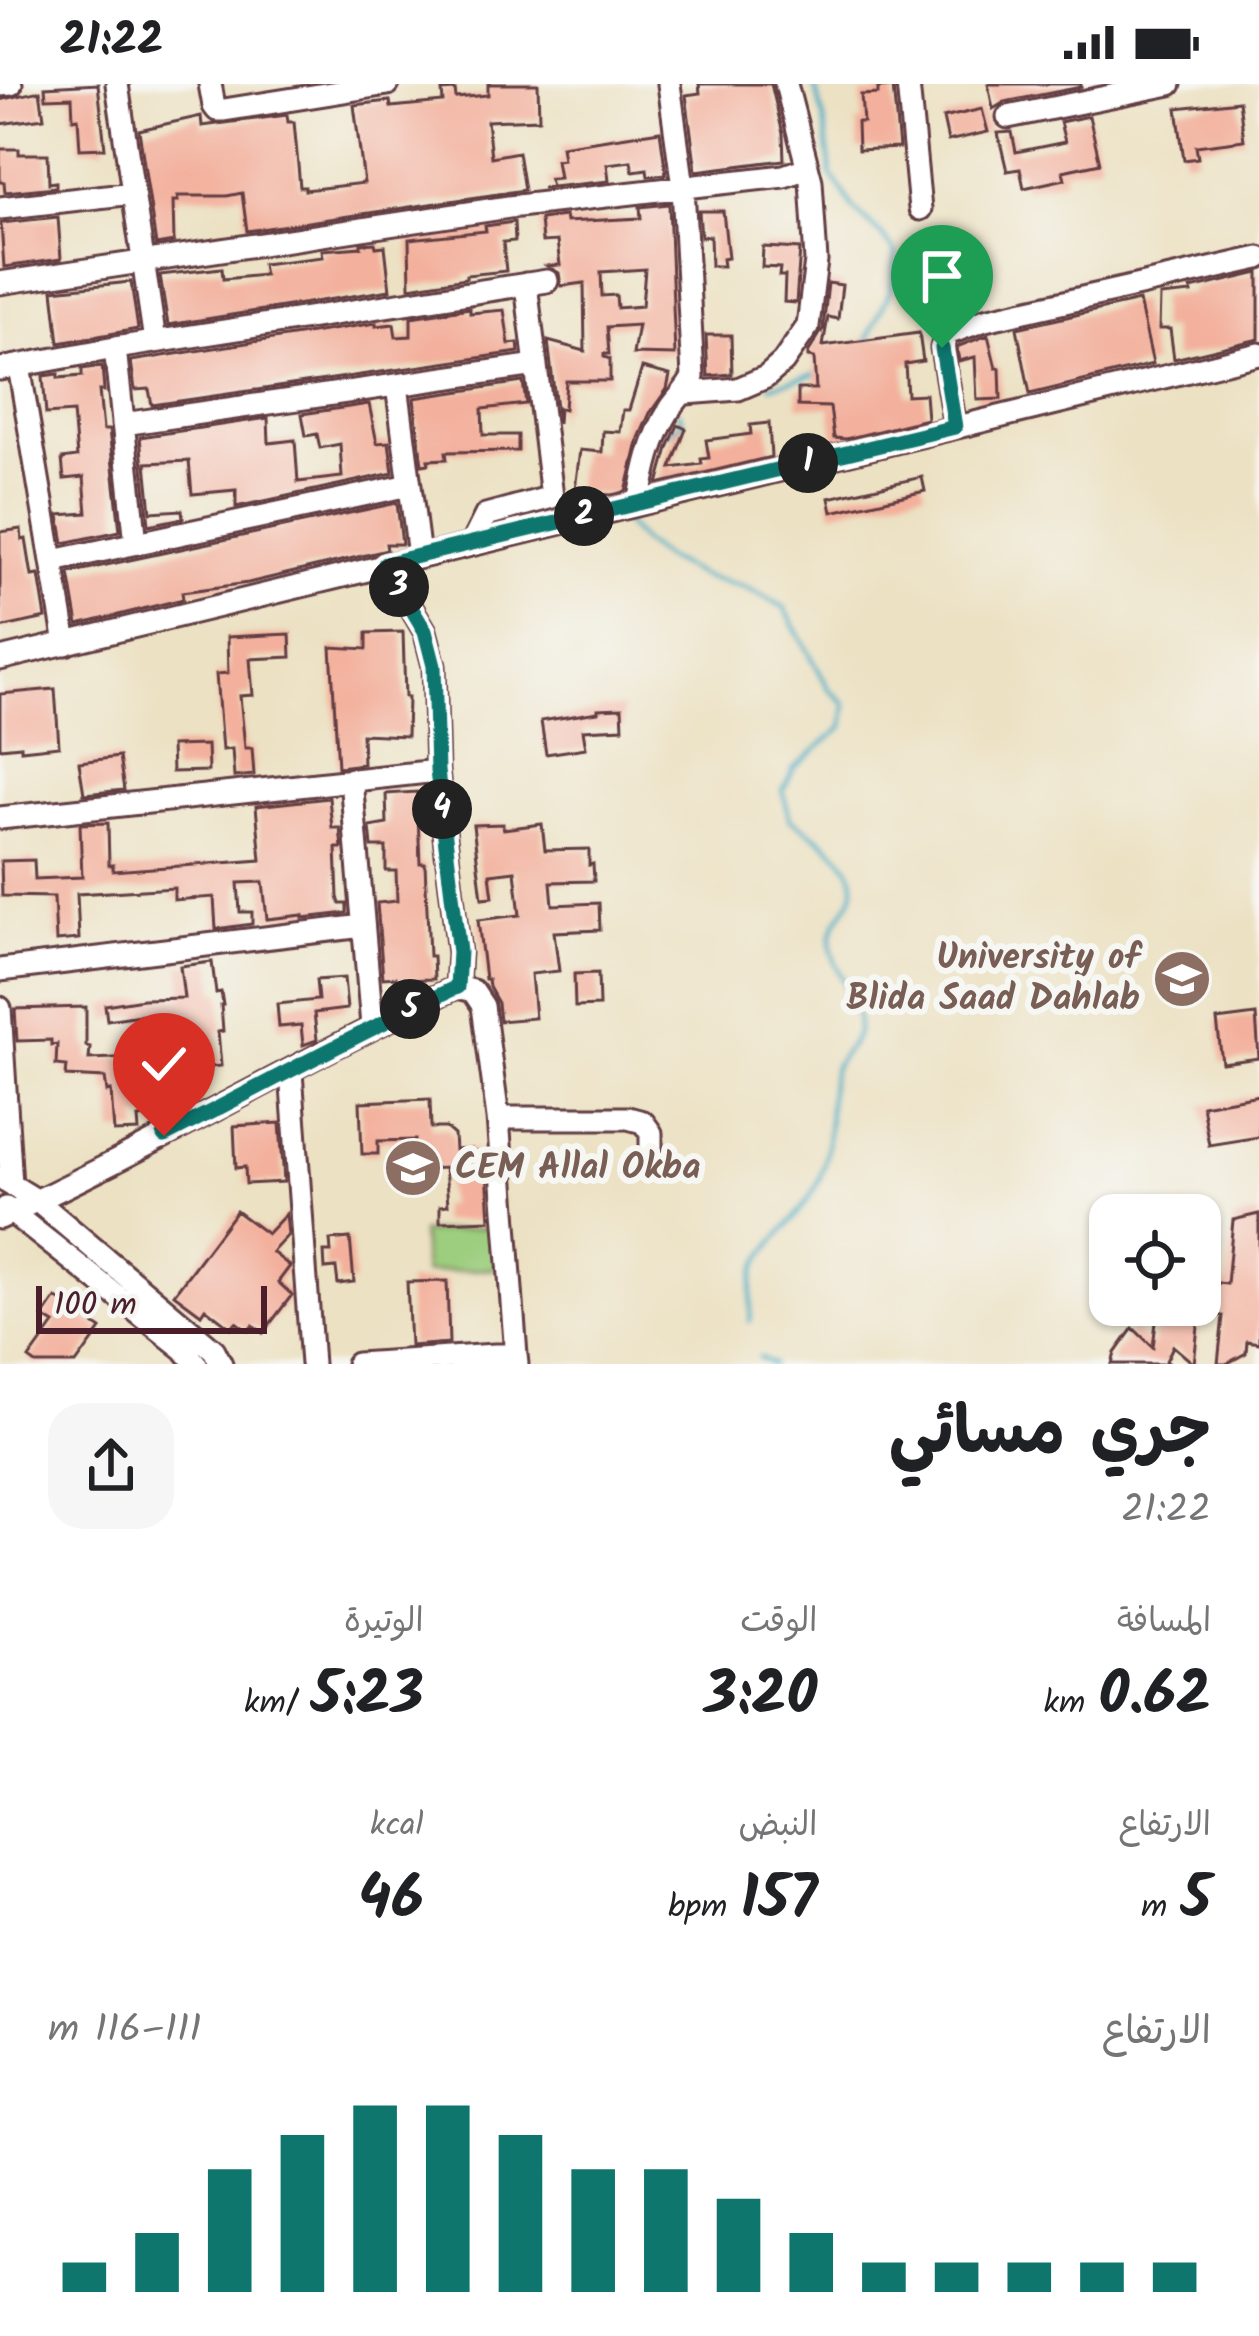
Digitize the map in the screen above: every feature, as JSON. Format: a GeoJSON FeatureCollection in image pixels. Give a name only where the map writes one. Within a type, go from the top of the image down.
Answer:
{"type":"FeatureCollection","features":[{"type":"Feature","properties":{"kind":"street"},"geometry":{"type":"LineString","coordinates":[[0,86],[11,84]]}},
{"type":"Feature","properties":{"kind":"street"},"geometry":{"type":"LineString","coordinates":[[117,84],[154,341]]}},
{"type":"Feature","properties":{"kind":"street"},"geometry":{"type":"LineString","coordinates":[[210,84],[218,110],[388,84]]}},
{"type":"Feature","properties":{"kind":"street"},"geometry":{"type":"LineString","coordinates":[[639,504],[648,453],[693,377],[683,187],[669,84]]}},
{"type":"Feature","properties":{"kind":"street"},"geometry":{"type":"LineString","coordinates":[[686,393],[737,389],[766,377],[808,326],[816,261],[811,181],[787,84]]}},
{"type":"Feature","properties":{"kind":"street"},"geometry":{"type":"LineString","coordinates":[[908,84],[920,209]]}},
{"type":"Feature","properties":{"kind":"street"},"geometry":{"type":"LineString","coordinates":[[1008,117],[1170,84]]}},
{"type":"Feature","properties":{"kind":"street"},"geometry":{"type":"LineString","coordinates":[[0,283],[508,207],[784,176],[807,168]]}},
{"type":"Feature","properties":{"kind":"street"},"geometry":{"type":"LineString","coordinates":[[0,208],[133,193]]}},
{"type":"Feature","properties":{"kind":"street"},"geometry":{"type":"LineString","coordinates":[[955,427],[942,348],[947,334],[985,320],[1259,258]]}},
{"type":"Feature","properties":{"kind":"street"},"geometry":{"type":"LineString","coordinates":[[66,644],[10,367],[536,282],[536,365],[552,497],[487,515],[472,543]]}},
{"type":"Feature","properties":{"kind":"street"},"geometry":{"type":"LineString","coordinates":[[115,347],[136,543]]}},
{"type":"Feature","properties":{"kind":"street"},"geometry":{"type":"LineString","coordinates":[[0,659],[1259,354]]}},
{"type":"Feature","properties":{"kind":"street"},"geometry":{"type":"LineString","coordinates":[[123,424],[536,365]]}},
{"type":"Feature","properties":{"kind":"street"},"geometry":{"type":"LineString","coordinates":[[397,385],[418,556]]}},
{"type":"Feature","properties":{"kind":"street"},"geometry":{"type":"LineString","coordinates":[[52,561],[410,485]]}},
{"type":"Feature","properties":{"kind":"street"},"geometry":{"type":"LineString","coordinates":[[385,564],[425,631],[434,666],[437,771],[459,952],[457,987]]}},
{"type":"Feature","properties":{"kind":"street"},"geometry":{"type":"LineString","coordinates":[[0,818],[437,771]]}},
{"type":"Feature","properties":{"kind":"street"},"geometry":{"type":"LineString","coordinates":[[351,779],[372,1026]]}},
{"type":"Feature","properties":{"kind":"street"},"geometry":{"type":"LineString","coordinates":[[0,970],[363,926]]}},
{"type":"Feature","properties":{"kind":"street"},"geometry":{"type":"LineString","coordinates":[[5,1200],[36,1200],[372,1026],[457,987],[472,991],[483,1006],[498,1118],[517,1360],[357,1364]]}},
{"type":"Feature","properties":{"kind":"street"},"geometry":{"type":"LineString","coordinates":[[0,1008],[5,1200],[196,1364]]}},
{"type":"Feature","properties":{"kind":"street"},"geometry":{"type":"LineString","coordinates":[[291,1072],[312,1364]]}},
{"type":"Feature","properties":{"kind":"street"},"geometry":{"type":"LineString","coordinates":[[498,1118],[643,1121],[651,1132],[651,1156]]}},
{"type":"Feature","properties":{"kind":"street"},"geometry":{"type":"LineString","coordinates":[[36,1200],[214,1350],[221,1364]]}},
{"type":"Feature","properties":{"kind":"green space"},"geometry":{"type":"Polygon","coordinates":[[[497,1227],[500,1268],[424,1273],[421,1233],[497,1227]]]}},
{"type":"Feature","properties":{"kind":"building"},"geometry":{"type":"Polygon","coordinates":[[[98,84],[105,148],[80,149],[72,97],[46,98],[45,87],[98,84]]]}},
{"type":"Feature","properties":{"kind":"building"},"geometry":{"type":"Polygon","coordinates":[[[488,84],[538,84],[539,119],[487,121],[491,157],[518,152],[524,190],[247,231],[242,193],[177,196],[178,201],[173,201],[174,242],[156,245],[139,130],[201,116],[202,126],[287,115],[288,122],[294,122],[300,187],[364,183],[354,105],[443,102],[442,91],[455,90],[456,98],[488,95],[488,84]]]}},
{"type":"Feature","properties":{"kind":"building"},"geometry":{"type":"Polygon","coordinates":[[[699,84],[771,84],[784,160],[696,171],[686,95],[700,93],[699,84]]]}},
{"type":"Feature","properties":{"kind":"building"},"geometry":{"type":"Polygon","coordinates":[[[988,84],[1081,87],[1005,102],[993,109],[988,84]]]}},
{"type":"Feature","properties":{"kind":"building"},"geometry":{"type":"Polygon","coordinates":[[[893,87],[899,148],[858,150],[861,95],[893,87]]]}},
{"type":"Feature","properties":{"kind":"building"},"geometry":{"type":"Polygon","coordinates":[[[40,91],[44,118],[0,124],[0,100],[40,91]]]}},
{"type":"Feature","properties":{"kind":"building"},"geometry":{"type":"Polygon","coordinates":[[[1239,101],[1244,140],[1196,146],[1198,158],[1184,160],[1177,108],[1239,101]]]}},
{"type":"Feature","properties":{"kind":"building"},"geometry":{"type":"Polygon","coordinates":[[[982,109],[988,132],[948,141],[943,118],[982,109]]]}},
{"type":"Feature","properties":{"kind":"building"},"geometry":{"type":"Polygon","coordinates":[[[1089,116],[1100,163],[1063,171],[1065,179],[1024,188],[1020,169],[1007,171],[998,133],[1012,132],[1016,152],[1065,142],[1060,122],[1089,116]]]}},
{"type":"Feature","properties":{"kind":"building"},"geometry":{"type":"Polygon","coordinates":[[[660,131],[666,174],[648,176],[647,169],[633,171],[631,161],[607,164],[609,181],[542,188],[551,187],[549,179],[559,178],[556,160],[563,159],[561,146],[660,131]]]}},
{"type":"Feature","properties":{"kind":"building"},"geometry":{"type":"Polygon","coordinates":[[[0,149],[48,154],[49,183],[56,182],[56,187],[5,192],[0,182],[0,149]]]}},
{"type":"Feature","properties":{"kind":"building"},"geometry":{"type":"Polygon","coordinates":[[[669,204],[675,355],[633,354],[638,325],[607,327],[609,354],[604,357],[610,359],[610,381],[566,381],[558,424],[548,341],[585,351],[584,283],[561,286],[559,273],[547,266],[560,265],[557,241],[542,242],[540,219],[641,218],[640,207],[669,204]],[[645,269],[601,272],[602,296],[616,295],[617,308],[642,306],[645,269]]]}},
{"type":"Feature","properties":{"kind":"building"},"geometry":{"type":"Polygon","coordinates":[[[699,211],[723,211],[728,258],[722,259],[723,266],[711,266],[710,236],[701,237],[699,211]]]}},
{"type":"Feature","properties":{"kind":"building"},"geometry":{"type":"Polygon","coordinates":[[[58,217],[61,259],[4,267],[1,223],[58,217]]]}},
{"type":"Feature","properties":{"kind":"building"},"geometry":{"type":"Polygon","coordinates":[[[514,222],[515,241],[503,242],[506,271],[410,287],[409,239],[486,231],[485,226],[514,222]]]}},
{"type":"Feature","properties":{"kind":"building"},"geometry":{"type":"Polygon","coordinates":[[[375,243],[385,246],[390,290],[168,325],[160,275],[222,268],[223,279],[264,275],[262,264],[323,257],[322,250],[375,243]]]}},
{"type":"Feature","properties":{"kind":"building"},"geometry":{"type":"Polygon","coordinates":[[[763,247],[800,249],[796,303],[784,302],[785,276],[779,276],[780,268],[762,267],[763,247]]]}},
{"type":"Feature","properties":{"kind":"building"},"geometry":{"type":"Polygon","coordinates":[[[1259,273],[1259,339],[1174,359],[1170,329],[1159,329],[1160,296],[1192,293],[1191,289],[1259,273]]]}},
{"type":"Feature","properties":{"kind":"building"},"geometry":{"type":"Polygon","coordinates":[[[131,282],[138,329],[59,343],[53,290],[131,282]]]}},
{"type":"Feature","properties":{"kind":"building"},"geometry":{"type":"Polygon","coordinates":[[[828,283],[842,285],[838,319],[828,317],[823,346],[919,333],[923,361],[905,364],[907,395],[925,394],[927,419],[834,438],[830,407],[798,406],[798,389],[816,389],[814,358],[808,353],[823,329],[828,283]]]}},
{"type":"Feature","properties":{"kind":"building"},"geometry":{"type":"Polygon","coordinates":[[[1139,301],[1153,364],[1030,394],[1017,328],[1139,301]]]}},
{"type":"Feature","properties":{"kind":"building"},"geometry":{"type":"Polygon","coordinates":[[[470,308],[470,313],[504,310],[509,344],[518,343],[519,352],[152,405],[149,389],[135,390],[131,361],[376,323],[394,324],[396,337],[411,336],[411,317],[470,308]]]}},
{"type":"Feature","properties":{"kind":"building"},"geometry":{"type":"Polygon","coordinates":[[[706,335],[731,335],[732,374],[708,376],[706,335]]]}},
{"type":"Feature","properties":{"kind":"building"},"geometry":{"type":"Polygon","coordinates":[[[988,335],[996,368],[1000,368],[1001,399],[977,400],[975,357],[959,361],[957,349],[988,335]]]}},
{"type":"Feature","properties":{"kind":"building"},"geometry":{"type":"Polygon","coordinates":[[[102,366],[103,430],[109,430],[120,531],[64,543],[59,515],[87,513],[84,477],[64,479],[62,459],[77,457],[73,412],[46,414],[43,376],[82,376],[82,369],[102,366]]]}},
{"type":"Feature","properties":{"kind":"building"},"geometry":{"type":"Polygon","coordinates":[[[642,368],[670,375],[639,438],[626,492],[574,497],[580,450],[602,452],[603,431],[620,432],[623,410],[629,410],[642,368]]]}},
{"type":"Feature","properties":{"kind":"building"},"geometry":{"type":"Polygon","coordinates":[[[523,382],[526,404],[482,409],[483,435],[518,435],[518,451],[446,452],[447,459],[422,465],[414,398],[523,382]]]}},
{"type":"Feature","properties":{"kind":"building"},"geometry":{"type":"Polygon","coordinates":[[[369,404],[377,443],[389,442],[393,473],[236,507],[236,490],[192,494],[189,461],[146,463],[151,512],[182,510],[183,518],[149,525],[140,437],[268,418],[269,443],[295,440],[298,482],[342,477],[340,444],[320,448],[317,434],[306,436],[302,414],[369,404]]]}},
{"type":"Feature","properties":{"kind":"building"},"geometry":{"type":"Polygon","coordinates":[[[769,423],[771,457],[658,484],[678,425],[686,429],[671,468],[702,464],[701,459],[709,458],[706,440],[751,434],[750,425],[769,423]]]}},
{"type":"Feature","properties":{"kind":"building"},"geometry":{"type":"Polygon","coordinates":[[[922,477],[925,491],[832,512],[829,498],[922,477]]]}},
{"type":"Feature","properties":{"kind":"building"},"geometry":{"type":"Polygon","coordinates":[[[397,503],[402,544],[386,544],[387,550],[248,583],[182,592],[183,599],[78,625],[69,573],[397,503]]]}},
{"type":"Feature","properties":{"kind":"building"},"geometry":{"type":"Polygon","coordinates":[[[21,529],[32,576],[39,575],[46,618],[0,628],[0,532],[21,529]]]}},
{"type":"Feature","properties":{"kind":"building"},"geometry":{"type":"Polygon","coordinates":[[[403,632],[407,736],[362,734],[363,764],[338,767],[331,647],[367,649],[367,633],[403,632]]]}},
{"type":"Feature","properties":{"kind":"building"},"geometry":{"type":"Polygon","coordinates":[[[290,634],[291,657],[250,659],[253,695],[240,696],[245,748],[252,748],[254,775],[234,777],[232,749],[222,750],[216,674],[228,673],[227,637],[290,634]]]}},
{"type":"Feature","properties":{"kind":"building"},"geometry":{"type":"Polygon","coordinates":[[[55,689],[59,746],[0,748],[0,694],[55,689]]]}},
{"type":"Feature","properties":{"kind":"building"},"geometry":{"type":"Polygon","coordinates":[[[622,708],[623,728],[583,730],[586,748],[546,754],[541,721],[622,708]]]}},
{"type":"Feature","properties":{"kind":"building"},"geometry":{"type":"Polygon","coordinates":[[[207,745],[208,771],[172,772],[171,746],[207,745]]]}},
{"type":"Feature","properties":{"kind":"building"},"geometry":{"type":"Polygon","coordinates":[[[119,757],[124,790],[84,794],[79,762],[119,757]]]}},
{"type":"Feature","properties":{"kind":"building"},"geometry":{"type":"Polygon","coordinates":[[[417,792],[434,979],[396,980],[383,978],[377,903],[397,901],[396,871],[386,871],[386,847],[372,847],[370,827],[387,824],[386,794],[417,792]]]}},
{"type":"Feature","properties":{"kind":"building"},"geometry":{"type":"Polygon","coordinates":[[[329,798],[332,828],[340,828],[342,848],[336,848],[338,897],[340,904],[347,904],[347,913],[267,919],[263,882],[238,883],[240,912],[252,912],[252,924],[216,929],[214,897],[174,900],[174,888],[77,894],[79,939],[56,941],[54,897],[2,896],[1,861],[34,860],[35,879],[82,877],[80,824],[108,823],[113,871],[261,860],[256,806],[329,798]]]}},
{"type":"Feature","properties":{"kind":"building"},"geometry":{"type":"Polygon","coordinates":[[[503,824],[503,829],[542,824],[545,850],[589,849],[594,881],[551,882],[553,905],[599,903],[600,930],[554,932],[559,971],[531,974],[535,1018],[500,1021],[498,1003],[485,979],[478,920],[520,915],[515,871],[490,874],[493,897],[482,898],[473,825],[503,824]]]}},
{"type":"Feature","properties":{"kind":"building"},"geometry":{"type":"Polygon","coordinates":[[[212,962],[216,993],[221,992],[223,1005],[223,1031],[218,1032],[221,1066],[190,1069],[187,1036],[163,1036],[164,1067],[167,1073],[178,1071],[183,1103],[165,1105],[166,1115],[138,1118],[139,1131],[114,1132],[111,1091],[107,1092],[105,1078],[66,1076],[67,1066],[56,1065],[57,1044],[51,1045],[51,1040],[17,1041],[15,1009],[86,1007],[89,1059],[141,1057],[140,1015],[107,1020],[105,1005],[184,998],[180,966],[212,962]]]}},
{"type":"Feature","properties":{"kind":"building"},"geometry":{"type":"Polygon","coordinates":[[[598,973],[599,1006],[575,1007],[574,974],[598,973]]]}},
{"type":"Feature","properties":{"kind":"building"},"geometry":{"type":"Polygon","coordinates":[[[344,978],[347,1009],[314,1013],[317,1040],[303,1045],[301,1025],[279,1027],[277,1004],[318,1000],[316,980],[344,978]]]}},
{"type":"Feature","properties":{"kind":"building"},"geometry":{"type":"Polygon","coordinates":[[[1256,1015],[1259,1058],[1222,1063],[1217,1020],[1256,1015]]]}},
{"type":"Feature","properties":{"kind":"building"},"geometry":{"type":"Polygon","coordinates":[[[1259,1095],[1259,1137],[1209,1145],[1202,1105],[1259,1095]]]}},
{"type":"Feature","properties":{"kind":"building"},"geometry":{"type":"Polygon","coordinates":[[[430,1099],[431,1128],[446,1128],[454,1135],[455,1150],[486,1153],[490,1220],[440,1222],[440,1206],[448,1205],[445,1168],[426,1169],[415,1159],[415,1140],[378,1141],[378,1154],[362,1154],[360,1102],[430,1099]]]}},
{"type":"Feature","properties":{"kind":"building"},"geometry":{"type":"Polygon","coordinates":[[[280,1123],[284,1182],[246,1184],[245,1167],[236,1168],[234,1126],[280,1123]]]}},
{"type":"Feature","properties":{"kind":"building"},"geometry":{"type":"Polygon","coordinates":[[[236,1211],[267,1234],[286,1214],[288,1235],[272,1252],[290,1266],[278,1282],[292,1295],[263,1333],[253,1325],[248,1331],[236,1322],[231,1328],[205,1308],[201,1314],[174,1294],[236,1211]]]}},
{"type":"Feature","properties":{"kind":"building"},"geometry":{"type":"Polygon","coordinates":[[[1259,1214],[1259,1343],[1247,1341],[1246,1353],[1218,1364],[1221,1283],[1227,1284],[1233,1220],[1259,1214]]]}},
{"type":"Feature","properties":{"kind":"building"},"geometry":{"type":"Polygon","coordinates":[[[350,1238],[354,1282],[338,1284],[336,1268],[325,1269],[324,1252],[331,1252],[330,1240],[350,1238]]]}},
{"type":"Feature","properties":{"kind":"building"},"geometry":{"type":"Polygon","coordinates":[[[447,1281],[449,1343],[410,1346],[407,1282],[447,1281]]]}},
{"type":"Feature","properties":{"kind":"building"},"geometry":{"type":"Polygon","coordinates":[[[56,1298],[101,1329],[76,1364],[36,1364],[29,1359],[54,1324],[43,1317],[56,1298]]]}},
{"type":"Feature","properties":{"kind":"building"},"geometry":{"type":"Polygon","coordinates":[[[1156,1326],[1198,1326],[1194,1364],[1173,1346],[1166,1361],[1170,1364],[1112,1364],[1133,1328],[1153,1347],[1156,1326]]]}},
{"type":"Feature","properties":{"kind":"waterway"},"geometry":{"type":"LineString","coordinates":[[814,84],[831,174],[854,209],[896,254],[891,289],[865,345]]}},
{"type":"Feature","properties":{"kind":"waterway"},"geometry":{"type":"LineString","coordinates":[[770,386],[817,374]]}},
{"type":"Feature","properties":{"kind":"waterway"},"geometry":{"type":"LineString","coordinates":[[666,433],[683,422],[679,412]]}},
{"type":"Feature","properties":{"kind":"waterway"},"geometry":{"type":"LineString","coordinates":[[628,516],[625,523],[663,557],[704,577],[743,586],[784,607],[829,689],[846,704],[843,727],[794,768],[783,791],[790,819],[836,852],[852,875],[851,899],[831,940],[858,1025],[832,1075],[827,1143],[817,1184],[757,1266],[750,1321]]}},
{"type":"Feature","properties":{"kind":"waterway"},"geometry":{"type":"LineString","coordinates":[[759,1357],[772,1364]]}},
{"type":"Feature","properties":{"kind":"place","name":"University of Blida Saad Dahlab"},"geometry":{"type":"Point","coordinates":[1182,979]}},
{"type":"Feature","properties":{"kind":"place","name":"CEM Allal Okba"},"geometry":{"type":"Point","coordinates":[413,1168]}},
{"type":"Feature","properties":{"kind":"route"},"geometry":{"type":"LineString","coordinates":[[164,1136],[372,1026],[457,987],[459,952],[437,771],[434,666],[425,631],[385,564],[955,427],[942,348]]}}]}
